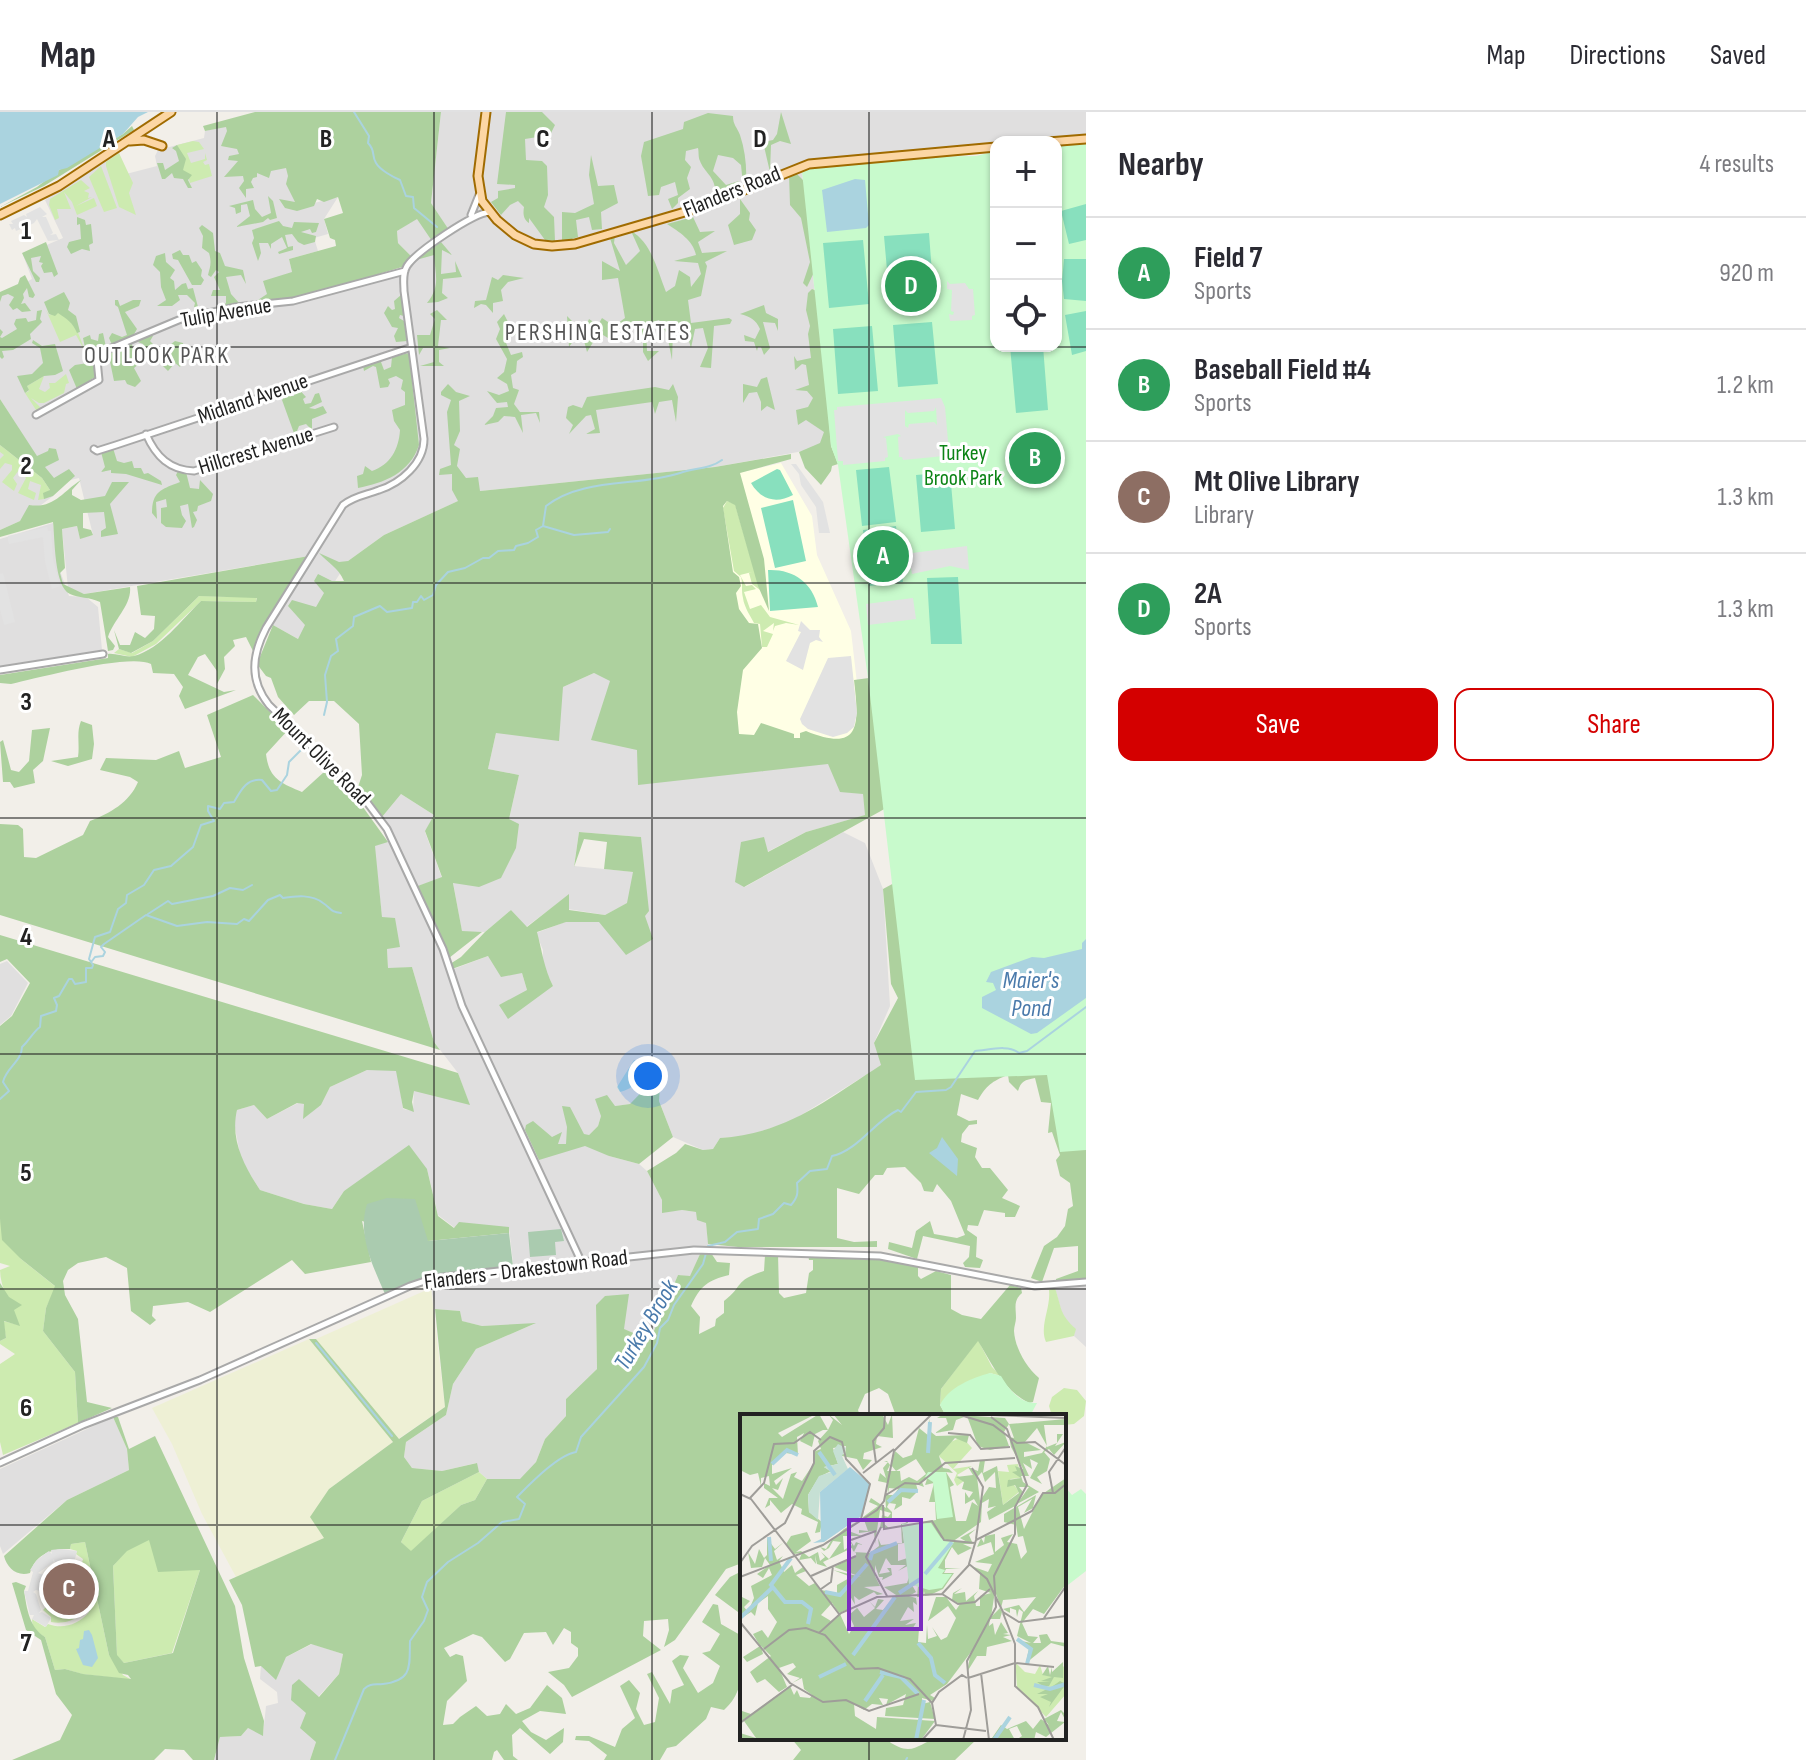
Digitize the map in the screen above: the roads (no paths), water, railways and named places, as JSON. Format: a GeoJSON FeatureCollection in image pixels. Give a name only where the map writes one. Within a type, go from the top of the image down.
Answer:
{"type":"FeatureCollection","features":[{"type":"Feature","properties":{"kind":"main road"},"geometry":{"type":"LineString","coordinates":[[0,215],[53,189],[171,112]]}},
{"type":"Feature","properties":{"kind":"main road"},"geometry":{"type":"LineString","coordinates":[[486,112],[478,170],[480,194],[487,208]]}},
{"type":"Feature","properties":{"kind":"main road"},"geometry":{"type":"LineString","coordinates":[[1062,141],[1086,139]]}},
{"type":"Feature","properties":{"kind":"main road"},"geometry":{"type":"LineString","coordinates":[[124,143],[143,140],[162,146]]}},
{"type":"Feature","properties":{"kind":"main road","name":"Flanders Road"},"geometry":{"type":"LineString","coordinates":[[487,208],[524,240],[538,245],[563,246],[706,205],[807,164],[990,148]]}},
{"type":"Feature","properties":{"kind":"street"},"geometry":{"type":"LineString","coordinates":[[470,217],[480,194]]}},
{"type":"Feature","properties":{"kind":"street"},"geometry":{"type":"LineString","coordinates":[[405,271],[417,256],[487,208]]}},
{"type":"Feature","properties":{"kind":"street","name":"Mount Olive Road"},"geometry":{"type":"LineString","coordinates":[[405,271],[404,285],[424,439],[421,456],[395,483],[357,496],[343,505],[263,633],[255,656],[254,675],[262,695],[273,710],[363,797],[387,829],[443,949],[462,1006],[581,1261]]}},
{"type":"Feature","properties":{"kind":"street","name":"Tulip Avenue"},"geometry":{"type":"LineString","coordinates":[[36,415],[98,380],[97,361],[102,352],[156,328],[229,308],[293,301],[405,271]]}},
{"type":"Feature","properties":{"kind":"street","name":"Midland Avenue"},"geometry":{"type":"LineString","coordinates":[[94,449],[104,449],[412,347]]}},
{"type":"Feature","properties":{"kind":"street","name":"Hillcrest Avenue"},"geometry":{"type":"LineString","coordinates":[[146,434],[163,461],[179,469],[194,471],[212,468],[334,427]]}},
{"type":"Feature","properties":{"kind":"street"},"geometry":{"type":"LineString","coordinates":[[0,670],[103,654]]}},
{"type":"Feature","properties":{"kind":"street","name":"Flanders - Drakestown Road"},"geometry":{"type":"LineString","coordinates":[[0,1463],[83,1425],[200,1380],[423,1280],[702,1250],[880,1256],[1035,1286],[1086,1282]]}},
{"type":"Feature","properties":{"kind":"water"},"geometry":{"type":"Polygon","coordinates":[[[0,112],[148,112],[138,117],[123,134],[59,170],[58,175],[0,204],[0,112]]]}},
{"type":"Feature","properties":{"kind":"water"},"geometry":{"type":"Polygon","coordinates":[[[855,179],[865,180],[869,225],[866,228],[827,232],[822,190],[855,179]]]}},
{"type":"Feature","properties":{"kind":"water","name":"Maier's Pond"},"geometry":{"type":"Polygon","coordinates":[[[1086,939],[1086,998],[1037,1033],[1031,1034],[982,1008],[982,997],[996,990],[993,983],[986,982],[991,972],[1032,957],[1044,958],[1082,949],[1086,939]]]}},
{"type":"Feature","properties":{"kind":"water"},"geometry":{"type":"Polygon","coordinates":[[[634,1060],[654,1066],[639,1082],[620,1092],[617,1087],[634,1060]]]}},
{"type":"Feature","properties":{"kind":"water"},"geometry":{"type":"Polygon","coordinates":[[[942,1137],[958,1159],[957,1176],[929,1153],[937,1148],[942,1137]]]}},
{"type":"Feature","properties":{"kind":"water"},"geometry":{"type":"Polygon","coordinates":[[[89,1630],[98,1658],[92,1667],[83,1665],[76,1649],[84,1631],[89,1630]]]}},
{"type":"Feature","properties":{"kind":"waterway"},"geometry":{"type":"LineString","coordinates":[[354,112],[369,136],[368,143],[376,163],[400,180],[406,196],[413,197],[414,208],[437,227]]}},
{"type":"Feature","properties":{"kind":"waterway"},"geometry":{"type":"LineString","coordinates":[[324,715],[327,702],[325,675],[331,656],[338,651],[336,639],[353,626],[354,617],[380,606],[387,612],[412,608],[413,602],[421,596],[424,600],[433,595],[436,585],[448,572],[489,558],[498,551],[514,550],[516,546],[528,543],[538,537],[536,530],[543,526],[546,506],[561,497],[594,487],[664,477],[707,467],[722,460]]}},
{"type":"Feature","properties":{"kind":"waterway"},"geometry":{"type":"LineString","coordinates":[[543,526],[574,535],[608,532],[610,529]]}},
{"type":"Feature","properties":{"kind":"waterway"},"geometry":{"type":"LineString","coordinates":[[0,1099],[9,1091],[3,1082],[5,1077],[22,1047],[40,1027],[41,1016],[56,1011],[54,998],[59,996],[69,979],[75,984],[86,982],[86,968],[93,965],[89,959],[95,937],[110,932],[118,909],[126,903],[127,895],[144,885],[154,870],[171,866],[193,847],[201,825],[214,821],[208,806],[220,809],[224,803],[234,802],[252,781],[262,780],[271,791],[277,790],[287,775],[289,762],[306,745]]}},
{"type":"Feature","properties":{"kind":"waterway"},"geometry":{"type":"LineString","coordinates":[[148,914],[168,901],[172,904],[213,896],[230,888],[243,890],[252,885]]}},
{"type":"Feature","properties":{"kind":"waterway"},"geometry":{"type":"LineString","coordinates":[[92,961],[95,957],[103,956],[105,952],[101,947],[104,944],[146,915],[177,926],[207,922],[237,924],[244,919],[249,921],[268,900],[280,895],[283,898],[314,898],[341,913]]}},
{"type":"Feature","properties":{"kind":"waterway","name":"Turkey Brook"},"geometry":{"type":"LineString","coordinates":[[335,1760],[364,1689],[400,1679],[408,1670],[410,1641],[428,1610],[422,1597],[427,1582],[448,1562],[478,1543],[502,1522],[519,1519],[525,1504],[517,1497],[553,1464],[576,1452],[581,1437],[644,1367],[657,1343],[660,1328],[703,1264],[708,1246],[725,1242],[737,1232],[758,1229],[759,1219],[773,1214],[784,1203],[791,1205],[797,1195],[797,1183],[810,1171],[827,1169],[832,1156],[850,1148],[890,1115],[898,1110],[901,1112],[916,1092],[951,1087],[975,1051],[1004,1048],[1019,1053],[1027,1051],[1086,1007]]}},
{"type":"Feature","properties":{"kind":"waterway"},"geometry":{"type":"LineString","coordinates":[[316,1343],[392,1436]]}},
{"type":"Feature","properties":{"kind":"place","name":"2A"},"geometry":{"type":"Point","coordinates":[911,286]}},
{"type":"Feature","properties":{"kind":"place","name":"Baseball Field #4"},"geometry":{"type":"Point","coordinates":[1035,458]}},
{"type":"Feature","properties":{"kind":"place","name":"Field 7"},"geometry":{"type":"Point","coordinates":[883,556]}},
{"type":"Feature","properties":{"kind":"place","name":"Mt Olive Library"},"geometry":{"type":"Point","coordinates":[69,1589]}},
{"type":"Feature","properties":{"kind":"district","name":"PERSHING ESTATES"},"geometry":{"type":"Point","coordinates":[598,332]}},
{"type":"Feature","properties":{"kind":"district","name":"OUTLOOK PARK"},"geometry":{"type":"Point","coordinates":[157,355]}},
{"type":"Feature","properties":{"kind":"park label","name":"Turkey Brook Park"},"geometry":{"type":"Point","coordinates":[963,466]}}]}
